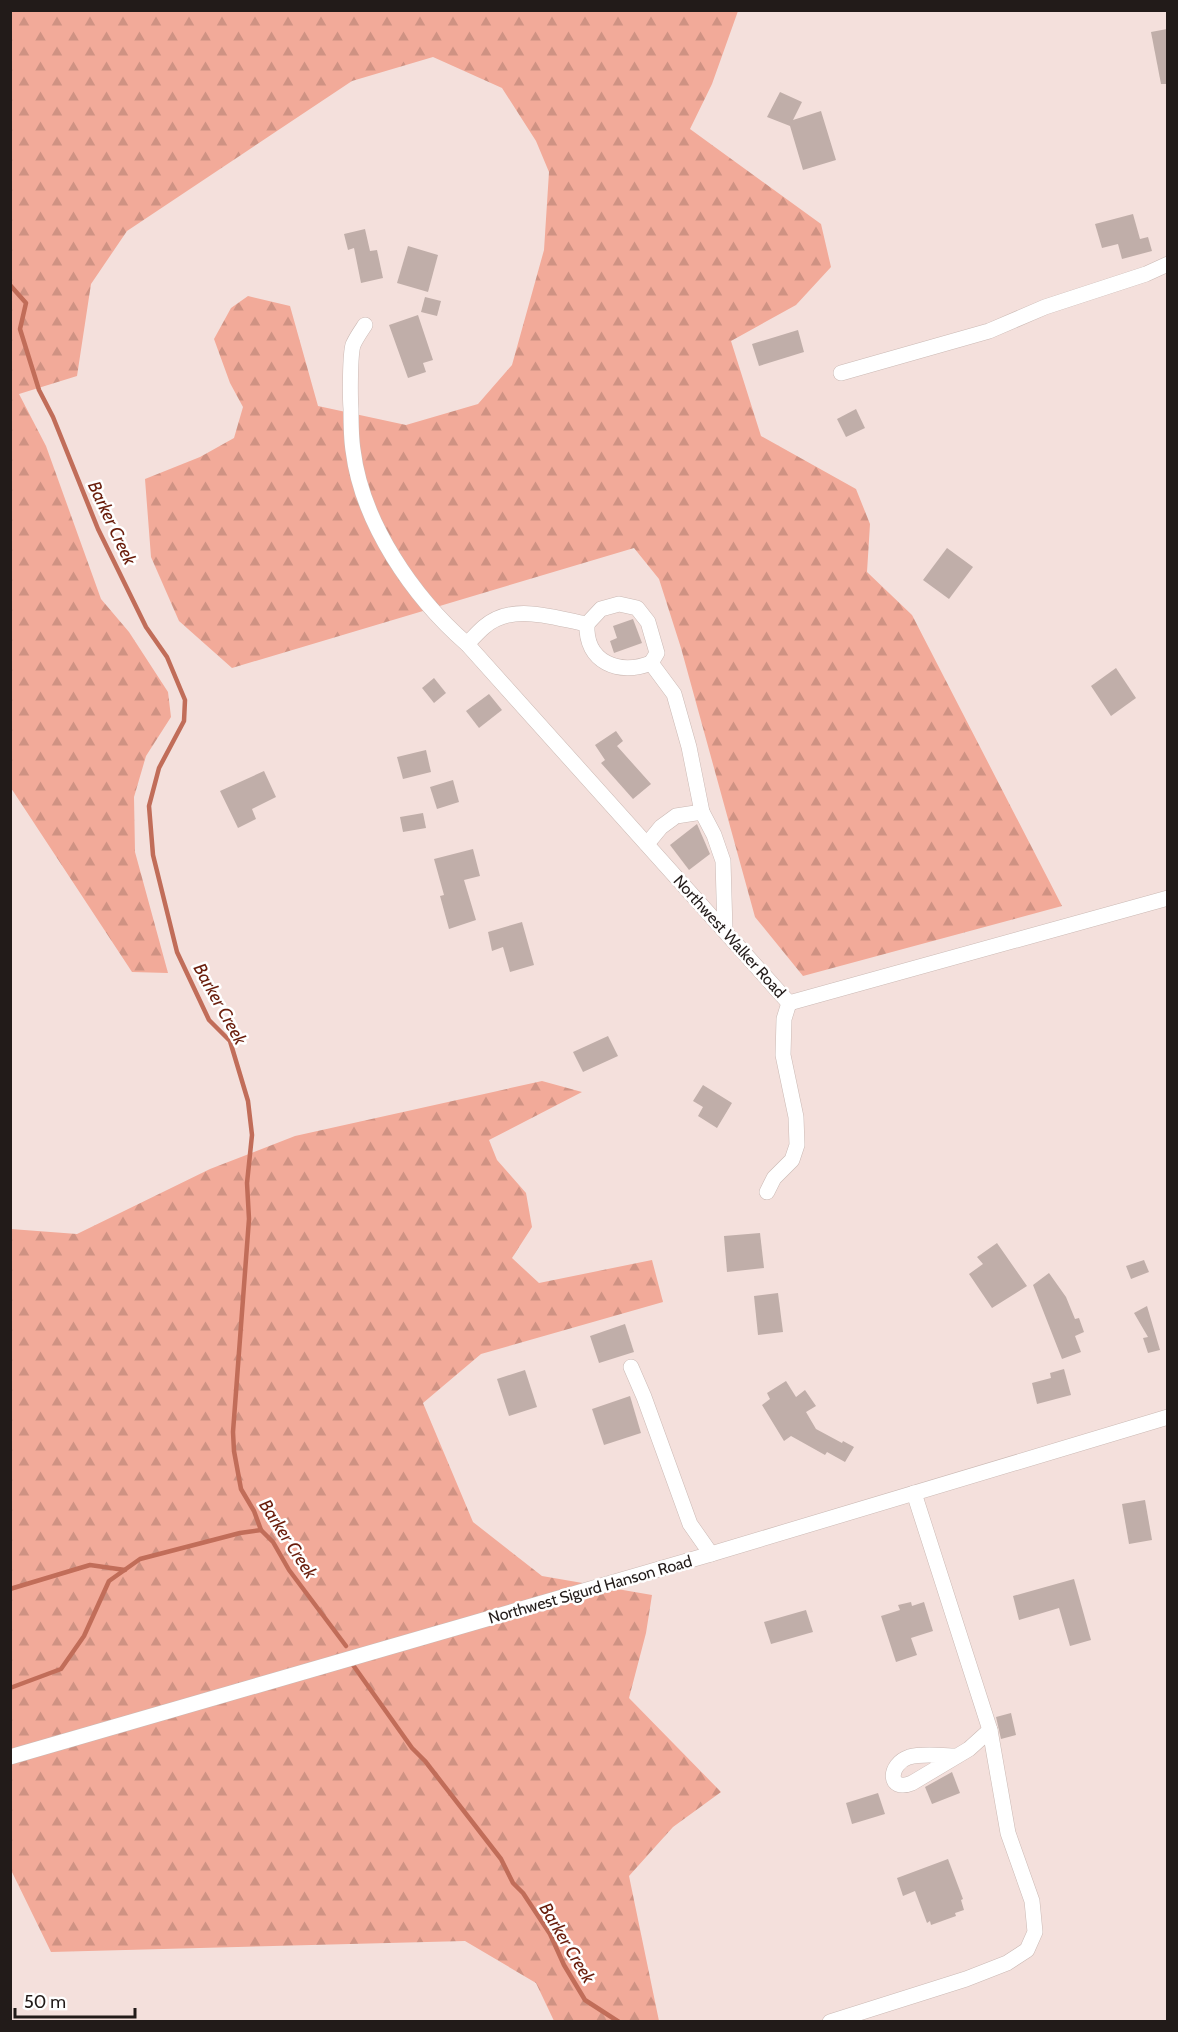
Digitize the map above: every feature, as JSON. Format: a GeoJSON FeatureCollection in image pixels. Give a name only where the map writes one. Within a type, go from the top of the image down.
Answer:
{"type":"FeatureCollection","features":[{"type":"Feature","properties":{"kind":"street"},"geometry":{"type":"LineString","coordinates":[[841,374],[989,332],[1044,307],[1146,274],[1167,264]]}},
{"type":"Feature","properties":{"kind":"street","name":"Northwest Walker Road"},"geometry":{"type":"LineString","coordinates":[[365,325],[353,345],[350,398],[353,451],[365,500],[393,558],[415,588],[455,633],[789,1003],[1167,898]]}},
{"type":"Feature","properties":{"kind":"street"},"geometry":{"type":"LineString","coordinates":[[619,604],[637,608],[648,622],[657,653],[651,663],[640,667],[625,668],[610,665],[598,658],[590,648],[586,636],[587,624],[601,609],[619,604]]}},
{"type":"Feature","properties":{"kind":"street"},"geometry":{"type":"LineString","coordinates":[[467,644],[485,626],[499,618],[516,613],[538,614],[587,624]]}},
{"type":"Feature","properties":{"kind":"street"},"geometry":{"type":"LineString","coordinates":[[651,663],[674,694],[691,757],[702,812],[714,835],[723,861],[725,931]]}},
{"type":"Feature","properties":{"kind":"street"},"geometry":{"type":"LineString","coordinates":[[647,844],[661,826],[676,816],[702,812]]}},
{"type":"Feature","properties":{"kind":"street"},"geometry":{"type":"LineString","coordinates":[[767,1192],[774,1178],[792,1160],[797,1145],[796,1117],[783,1055],[784,1019],[789,1003]]}},
{"type":"Feature","properties":{"kind":"street"},"geometry":{"type":"LineString","coordinates":[[631,1367],[690,1524],[711,1554]]}},
{"type":"Feature","properties":{"kind":"street","name":"Northwest Sigurd Hanson Road"},"geometry":{"type":"LineString","coordinates":[[10,1757],[711,1554],[1167,1417]]}},
{"type":"Feature","properties":{"kind":"street"},"geometry":{"type":"LineString","coordinates":[[830,2022],[966,1979],[1008,1963],[1027,1950],[1035,1932],[1032,1901],[1008,1833],[990,1730],[915,1493]]}},
{"type":"Feature","properties":{"kind":"street"},"geometry":{"type":"LineString","coordinates":[[957,1756],[981,1740],[990,1730]]}},
{"type":"Feature","properties":{"kind":"green space"},"geometry":{"type":"Polygon","coordinates":[[[10,11],[738,11],[712,84],[690,129],[821,224],[831,267],[796,305],[731,341],[761,436],[856,489],[870,524],[867,572],[912,615],[1062,906],[803,976],[755,917],[681,648],[659,579],[634,548],[232,668],[179,621],[151,557],[145,479],[200,457],[234,438],[243,407],[230,383],[214,339],[231,308],[248,296],[290,306],[318,406],[406,425],[478,404],[512,365],[544,250],[549,172],[536,141],[502,88],[433,57],[352,81],[127,231],[91,284],[77,376],[19,394],[46,446],[101,599],[129,632],[168,692],[171,717],[146,756],[134,797],[135,852],[168,973],[132,972],[11,788],[10,11]]]}},
{"type":"Feature","properties":{"kind":"green space"},"geometry":{"type":"Polygon","coordinates":[[[542,1081],[582,1092],[489,1140],[497,1160],[526,1193],[532,1227],[512,1258],[539,1283],[652,1260],[663,1302],[481,1354],[423,1403],[473,1522],[542,1576],[652,1595],[646,1633],[629,1698],[721,1792],[673,1827],[629,1876],[659,2021],[554,2021],[536,1983],[465,1941],[51,1952],[11,1870],[11,1229],[77,1234],[210,1169],[295,1136],[542,1081]]]}},
{"type":"Feature","properties":{"kind":"building"},"geometry":{"type":"Polygon","coordinates":[[[1167,29],[1167,84],[1161,84],[1151,32],[1167,29]]]}},
{"type":"Feature","properties":{"kind":"building"},"geometry":{"type":"Polygon","coordinates":[[[780,92],[802,102],[793,120],[821,111],[836,160],[803,170],[790,126],[767,117],[780,92]]]}},
{"type":"Feature","properties":{"kind":"building"},"geometry":{"type":"Polygon","coordinates":[[[1133,214],[1140,239],[1148,237],[1152,251],[1122,259],[1118,244],[1102,248],[1095,224],[1133,214]]]}},
{"type":"Feature","properties":{"kind":"building"},"geometry":{"type":"Polygon","coordinates":[[[365,229],[370,251],[377,250],[383,278],[361,283],[354,248],[348,250],[344,234],[365,229]]]}},
{"type":"Feature","properties":{"kind":"building"},"geometry":{"type":"Polygon","coordinates":[[[408,246],[438,255],[428,292],[397,283],[408,246]]]}},
{"type":"Feature","properties":{"kind":"building"},"geometry":{"type":"Polygon","coordinates":[[[425,297],[441,301],[437,316],[421,312],[425,297]]]}},
{"type":"Feature","properties":{"kind":"building"},"geometry":{"type":"Polygon","coordinates":[[[418,315],[433,360],[423,363],[426,372],[408,378],[389,325],[418,315]]]}},
{"type":"Feature","properties":{"kind":"building"},"geometry":{"type":"Polygon","coordinates":[[[798,330],[804,352],[759,366],[752,344],[798,330]]]}},
{"type":"Feature","properties":{"kind":"building"},"geometry":{"type":"Polygon","coordinates":[[[856,409],[865,428],[846,437],[837,419],[856,409]]]}},
{"type":"Feature","properties":{"kind":"building"},"geometry":{"type":"Polygon","coordinates":[[[947,548],[973,567],[949,599],[923,580],[947,548]]]}},
{"type":"Feature","properties":{"kind":"building"},"geometry":{"type":"Polygon","coordinates":[[[633,619],[642,643],[614,653],[610,641],[617,638],[613,626],[633,619]]]}},
{"type":"Feature","properties":{"kind":"building"},"geometry":{"type":"Polygon","coordinates":[[[1116,668],[1136,698],[1111,716],[1091,686],[1116,668]]]}},
{"type":"Feature","properties":{"kind":"building"},"geometry":{"type":"Polygon","coordinates":[[[434,678],[446,693],[434,703],[422,688],[434,678]]]}},
{"type":"Feature","properties":{"kind":"building"},"geometry":{"type":"Polygon","coordinates":[[[489,694],[502,710],[479,728],[466,711],[489,694]]]}},
{"type":"Feature","properties":{"kind":"building"},"geometry":{"type":"Polygon","coordinates":[[[616,731],[623,741],[617,746],[651,784],[633,799],[601,763],[605,760],[595,745],[616,731]]]}},
{"type":"Feature","properties":{"kind":"building"},"geometry":{"type":"Polygon","coordinates":[[[426,750],[431,772],[403,779],[397,757],[426,750]]]}},
{"type":"Feature","properties":{"kind":"building"},"geometry":{"type":"Polygon","coordinates":[[[264,771],[276,797],[252,809],[256,819],[238,828],[220,791],[264,771]]]}},
{"type":"Feature","properties":{"kind":"building"},"geometry":{"type":"Polygon","coordinates":[[[453,780],[459,802],[437,809],[430,787],[453,780]]]}},
{"type":"Feature","properties":{"kind":"building"},"geometry":{"type":"Polygon","coordinates":[[[423,813],[426,828],[403,832],[400,817],[423,813]]]}},
{"type":"Feature","properties":{"kind":"building"},"geometry":{"type":"Polygon","coordinates":[[[697,824],[710,854],[689,870],[670,845],[697,824]]]}},
{"type":"Feature","properties":{"kind":"building"},"geometry":{"type":"Polygon","coordinates":[[[473,849],[480,876],[464,880],[476,920],[449,929],[440,896],[444,895],[434,859],[473,849]]]}},
{"type":"Feature","properties":{"kind":"building"},"geometry":{"type":"Polygon","coordinates":[[[522,922],[534,965],[510,972],[503,947],[492,951],[488,932],[522,922]]]}},
{"type":"Feature","properties":{"kind":"building"},"geometry":{"type":"Polygon","coordinates":[[[608,1036],[618,1056],[583,1072],[573,1052],[608,1036]]]}},
{"type":"Feature","properties":{"kind":"building"},"geometry":{"type":"Polygon","coordinates":[[[703,1085],[732,1103],[717,1128],[698,1116],[703,1107],[693,1101],[703,1085]]]}},
{"type":"Feature","properties":{"kind":"building"},"geometry":{"type":"Polygon","coordinates":[[[760,1233],[764,1268],[727,1272],[724,1236],[760,1233]]]}},
{"type":"Feature","properties":{"kind":"building"},"geometry":{"type":"Polygon","coordinates":[[[997,1243],[1027,1286],[992,1308],[969,1274],[983,1264],[977,1257],[997,1243]]]}},
{"type":"Feature","properties":{"kind":"building"},"geometry":{"type":"Polygon","coordinates":[[[1144,1260],[1149,1272],[1131,1279],[1126,1266],[1144,1260]]]}},
{"type":"Feature","properties":{"kind":"building"},"geometry":{"type":"Polygon","coordinates":[[[1049,1273],[1066,1297],[1075,1319],[1079,1318],[1084,1332],[1075,1336],[1081,1352],[1062,1359],[1033,1285],[1049,1273]]]}},
{"type":"Feature","properties":{"kind":"building"},"geometry":{"type":"Polygon","coordinates":[[[778,1293],[783,1332],[758,1335],[754,1296],[778,1293]]]}},
{"type":"Feature","properties":{"kind":"building"},"geometry":{"type":"Polygon","coordinates":[[[1147,1306],[1160,1350],[1148,1353],[1143,1338],[1148,1337],[1134,1313],[1147,1306]]]}},
{"type":"Feature","properties":{"kind":"building"},"geometry":{"type":"Polygon","coordinates":[[[625,1324],[634,1352],[599,1363],[590,1336],[625,1324]]]}},
{"type":"Feature","properties":{"kind":"building"},"geometry":{"type":"Polygon","coordinates":[[[1064,1369],[1071,1395],[1037,1404],[1032,1383],[1051,1378],[1050,1373],[1064,1369]]]}},
{"type":"Feature","properties":{"kind":"building"},"geometry":{"type":"Polygon","coordinates":[[[525,1370],[537,1407],[509,1416],[497,1379],[525,1370]]]}},
{"type":"Feature","properties":{"kind":"building"},"geometry":{"type":"Polygon","coordinates":[[[786,1381],[796,1397],[805,1390],[816,1406],[806,1412],[816,1429],[854,1447],[845,1462],[827,1452],[825,1455],[791,1436],[784,1441],[762,1405],[770,1399],[767,1393],[786,1381]]]}},
{"type":"Feature","properties":{"kind":"building"},"geometry":{"type":"Polygon","coordinates":[[[630,1396],[641,1433],[604,1445],[592,1409],[630,1396]]]}},
{"type":"Feature","properties":{"kind":"building"},"geometry":{"type":"Polygon","coordinates":[[[1145,1500],[1152,1540],[1129,1544],[1122,1504],[1145,1500]]]}},
{"type":"Feature","properties":{"kind":"building"},"geometry":{"type":"Polygon","coordinates":[[[1074,1579],[1091,1640],[1070,1646],[1059,1608],[1019,1620],[1013,1596],[1074,1579]]]}},
{"type":"Feature","properties":{"kind":"building"},"geometry":{"type":"Polygon","coordinates":[[[911,1602],[912,1606],[924,1602],[933,1631],[911,1638],[917,1655],[896,1662],[881,1616],[900,1610],[898,1605],[911,1602]]]}},
{"type":"Feature","properties":{"kind":"building"},"geometry":{"type":"Polygon","coordinates":[[[806,1610],[813,1632],[771,1644],[764,1622],[806,1610]]]}},
{"type":"Feature","properties":{"kind":"building"},"geometry":{"type":"Polygon","coordinates":[[[1011,1713],[1016,1735],[1001,1739],[996,1717],[1011,1713]]]}},
{"type":"Feature","properties":{"kind":"building"},"geometry":{"type":"Polygon","coordinates":[[[952,1772],[960,1793],[932,1804],[925,1787],[952,1772]]]}},
{"type":"Feature","properties":{"kind":"building"},"geometry":{"type":"Polygon","coordinates":[[[878,1793],[885,1814],[852,1824],[846,1803],[878,1793]]]}},
{"type":"Feature","properties":{"kind":"building"},"geometry":{"type":"Polygon","coordinates":[[[948,1859],[963,1899],[961,1900],[964,1910],[955,1913],[956,1916],[931,1925],[930,1921],[927,1923],[915,1891],[903,1896],[897,1878],[948,1859]]]}},
{"type":"Feature","properties":{"kind":"waterway","name":"Barker Creek"},"geometry":{"type":"LineString","coordinates":[[10,285],[26,303],[20,329],[39,390],[53,417],[98,529],[146,627],[167,657],[185,700],[184,721],[159,768],[149,806],[153,855],[177,952],[209,1020],[230,1041],[248,1101],[252,1135],[247,1183],[249,1219],[233,1432],[234,1451],[241,1489],[254,1511],[261,1530],[273,1542],[289,1570],[346,1646]]}},
{"type":"Feature","properties":{"kind":"waterway"},"geometry":{"type":"LineString","coordinates":[[10,1688],[61,1669],[84,1636],[109,1581],[140,1559],[240,1533],[261,1530]]}},
{"type":"Feature","properties":{"kind":"waterway"},"geometry":{"type":"LineString","coordinates":[[10,1589],[90,1565],[125,1570]]}},
{"type":"Feature","properties":{"kind":"waterway","name":"Barker Creek"},"geometry":{"type":"LineString","coordinates":[[353,1665],[412,1748],[425,1761],[501,1859],[513,1883],[523,1893],[550,1934],[564,1965],[585,2000],[619,2022]]}}]}
